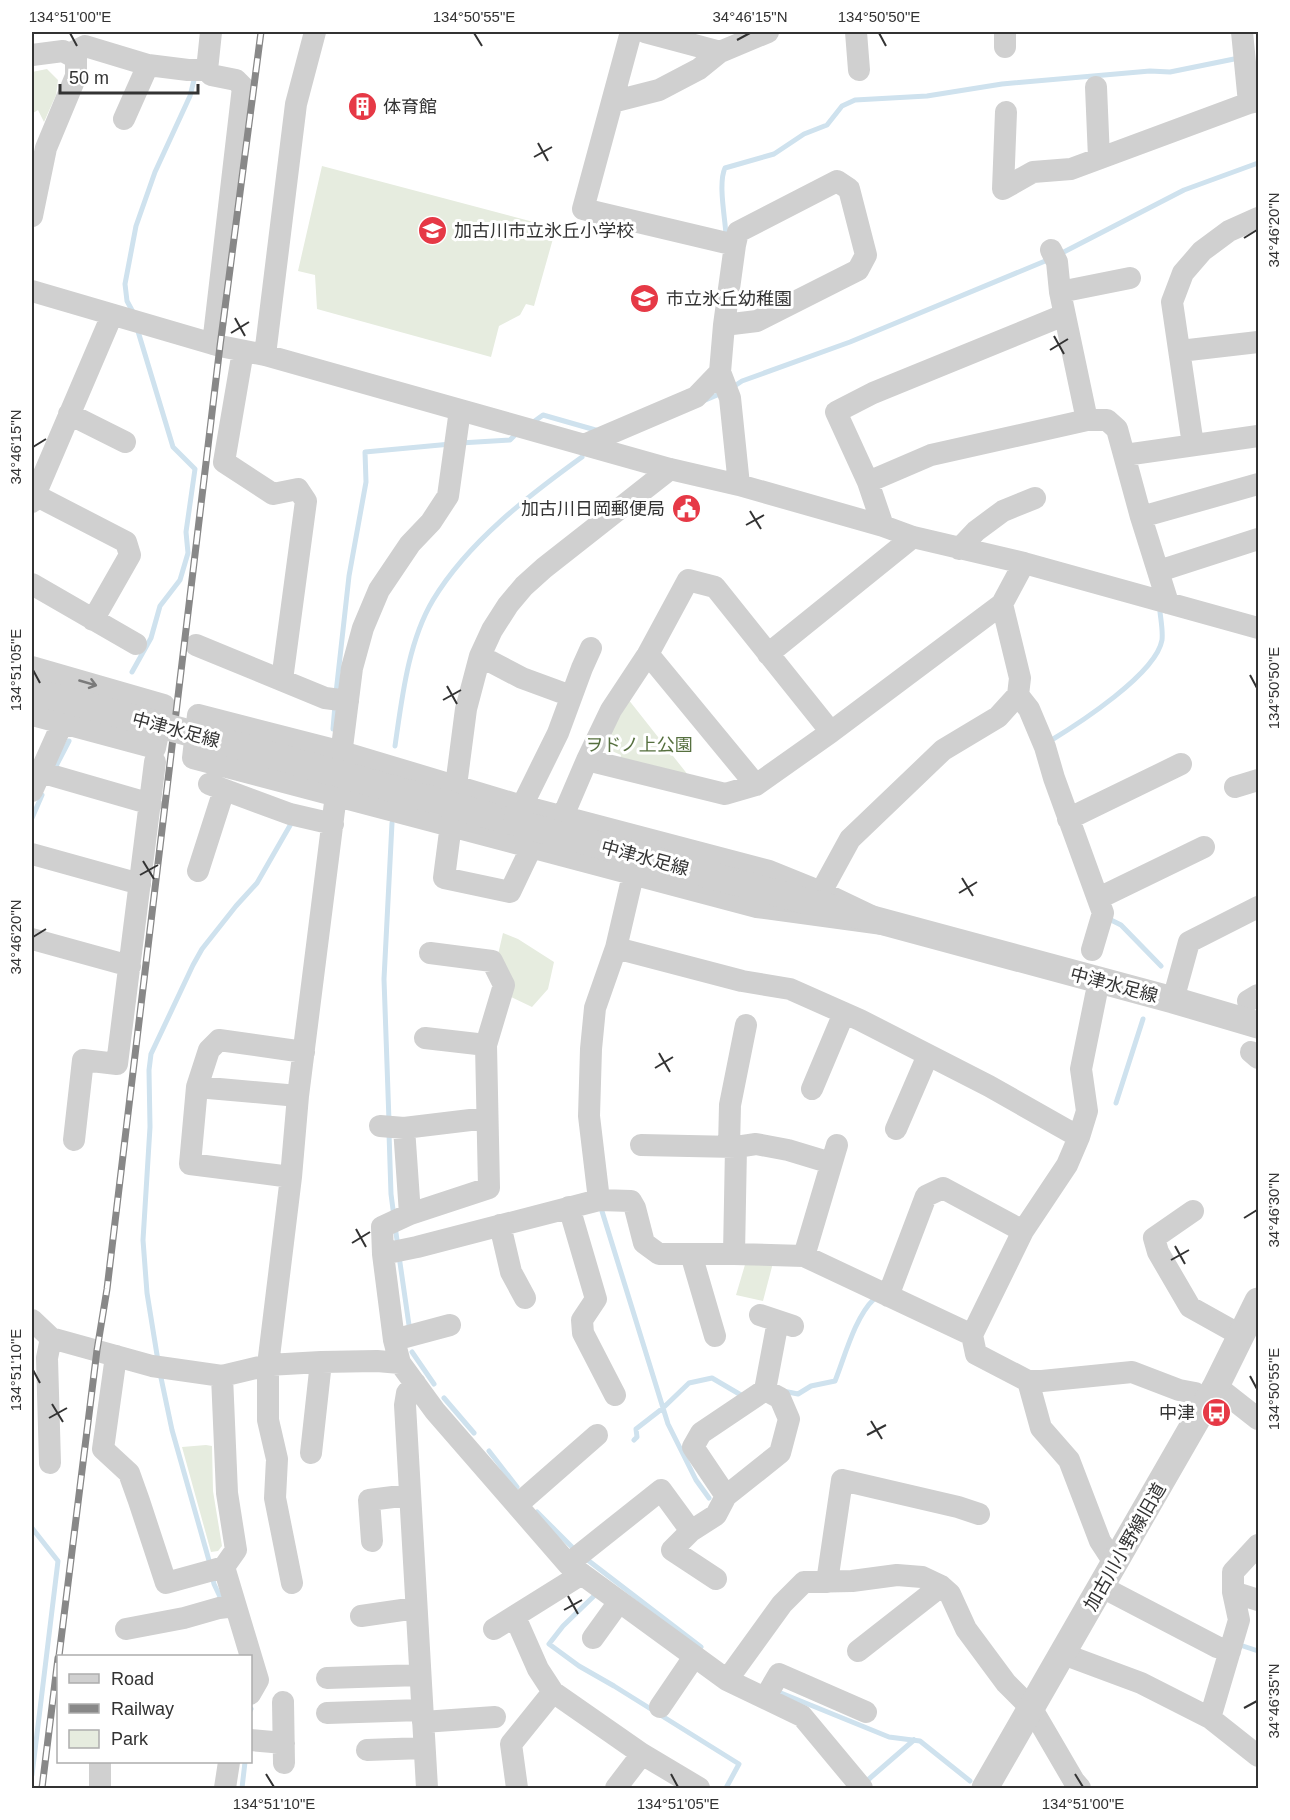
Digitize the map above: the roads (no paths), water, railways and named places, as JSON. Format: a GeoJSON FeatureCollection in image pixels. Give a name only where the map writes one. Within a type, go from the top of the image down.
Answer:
{"type":"FeatureCollection","features":[{"type":"Feature","properties":{"kind":"street"},"geometry":{"type":"LineString","coordinates":[[211,32],[207,70],[211,75],[236,80],[243,87],[213,344]]}},
{"type":"Feature","properties":{"kind":"street"},"geometry":{"type":"LineString","coordinates":[[265,355],[296,104],[315,32]]}},
{"type":"Feature","properties":{"kind":"street"},"geometry":{"type":"LineString","coordinates":[[631,32],[583,209],[735,245]]}},
{"type":"Feature","properties":{"kind":"street"},"geometry":{"type":"LineString","coordinates":[[645,32],[730,43],[768,32]]}},
{"type":"Feature","properties":{"kind":"street"},"geometry":{"type":"LineString","coordinates":[[856,32],[859,70]]}},
{"type":"Feature","properties":{"kind":"street"},"geometry":{"type":"LineString","coordinates":[[612,102],[659,90],[699,69],[730,43]]}},
{"type":"Feature","properties":{"kind":"street"},"geometry":{"type":"LineString","coordinates":[[69,54],[85,46],[148,65],[207,70]]}},
{"type":"Feature","properties":{"kind":"street"},"geometry":{"type":"LineString","coordinates":[[1011,126],[1003,189],[1033,172],[1071,169],[1254,102],[1244,49]]}},
{"type":"Feature","properties":{"kind":"street"},"geometry":{"type":"LineString","coordinates":[[32,55],[63,51],[76,58],[76,76],[46,148],[32,216]]}},
{"type":"Feature","properties":{"kind":"street"},"geometry":{"type":"LineString","coordinates":[[124,119],[148,65]]}},
{"type":"Feature","properties":{"kind":"street"},"geometry":{"type":"LineString","coordinates":[[1096,87],[1099,158]]}},
{"type":"Feature","properties":{"kind":"street"},"geometry":{"type":"LineString","coordinates":[[724,325],[757,321],[858,270],[866,255],[849,189],[837,180],[738,232],[724,325],[720,372],[730,398],[739,485]]}},
{"type":"Feature","properties":{"kind":"street"},"geometry":{"type":"LineString","coordinates":[[1193,445],[1172,302],[1183,273],[1202,251],[1229,231],[1258,218]]}},
{"type":"Feature","properties":{"kind":"street"},"geometry":{"type":"LineString","coordinates":[[1054,256],[1087,420]]}},
{"type":"Feature","properties":{"kind":"street"},"geometry":{"type":"LineString","coordinates":[[1060,292],[1130,278]]}},
{"type":"Feature","properties":{"kind":"street"},"geometry":{"type":"LineString","coordinates":[[32,291],[213,344],[265,355],[670,469],[739,485],[883,526],[913,537],[1024,563],[1258,628]]}},
{"type":"Feature","properties":{"kind":"street"},"geometry":{"type":"LineString","coordinates":[[93,620],[130,555],[126,542],[33,498],[39,466],[69,414],[112,315]]}},
{"type":"Feature","properties":{"kind":"street"},"geometry":{"type":"LineString","coordinates":[[883,526],[868,482],[836,412],[895,384],[1065,315]]}},
{"type":"Feature","properties":{"kind":"street"},"geometry":{"type":"LineString","coordinates":[[1180,351],[1258,342]]}},
{"type":"Feature","properties":{"kind":"street"},"geometry":{"type":"LineString","coordinates":[[243,351],[224,462],[273,494],[298,489],[306,501],[282,680]]}},
{"type":"Feature","properties":{"kind":"street"},"geometry":{"type":"LineString","coordinates":[[586,444],[696,397],[720,372]]}},
{"type":"Feature","properties":{"kind":"street"},"geometry":{"type":"LineString","coordinates":[[292,1583],[298,1555],[275,1498],[286,1474],[277,1459],[268,1420],[268,1365],[291,1177],[298,1096],[342,753],[339,700],[352,668],[363,628],[379,590],[410,544],[431,522],[448,496],[460,410]]}},
{"type":"Feature","properties":{"kind":"street"},"geometry":{"type":"LineString","coordinates":[[69,414],[125,442]]}},
{"type":"Feature","properties":{"kind":"street"},"geometry":{"type":"LineString","coordinates":[[868,482],[931,455],[1087,420],[1107,420],[1117,429],[1168,603]]}},
{"type":"Feature","properties":{"kind":"street"},"geometry":{"type":"LineString","coordinates":[[1125,455],[1258,436]]}},
{"type":"Feature","properties":{"kind":"street"},"geometry":{"type":"LineString","coordinates":[[531,848],[510,892],[444,878],[466,709],[480,656],[497,621],[524,586],[612,513],[670,469]]}},
{"type":"Feature","properties":{"kind":"street"},"geometry":{"type":"LineString","coordinates":[[1141,517],[1258,484]]}},
{"type":"Feature","properties":{"kind":"street"},"geometry":{"type":"LineString","coordinates":[[959,549],[976,531],[1003,511],[1035,498]]}},
{"type":"Feature","properties":{"kind":"street"},"geometry":{"type":"LineString","coordinates":[[768,654],[913,537]]}},
{"type":"Feature","properties":{"kind":"street"},"geometry":{"type":"LineString","coordinates":[[1159,571],[1258,539]]}},
{"type":"Feature","properties":{"kind":"street"},"geometry":{"type":"LineString","coordinates":[[587,760],[725,794],[756,785],[1002,604],[1024,563]]}},
{"type":"Feature","properties":{"kind":"street"},"geometry":{"type":"LineString","coordinates":[[563,816],[611,710],[648,654],[688,580],[715,587],[831,732]]}},
{"type":"Feature","properties":{"kind":"street"},"geometry":{"type":"LineString","coordinates":[[32,584],[136,644]]}},
{"type":"Feature","properties":{"kind":"street"},"geometry":{"type":"LineString","coordinates":[[821,892],[850,839],[943,750],[998,717],[1018,695],[1020,678],[1002,604]]}},
{"type":"Feature","properties":{"kind":"street"},"geometry":{"type":"LineString","coordinates":[[196,645],[339,700]]}},
{"type":"Feature","properties":{"kind":"street"},"geometry":{"type":"LineString","coordinates":[[522,806],[558,733],[591,648]]}},
{"type":"Feature","properties":{"kind":"street"},"geometry":{"type":"LineString","coordinates":[[648,654],[756,785]]}},
{"type":"Feature","properties":{"kind":"street"},"geometry":{"type":"LineString","coordinates":[[480,656],[522,678],[571,696]]}},
{"type":"Feature","properties":{"kind":"street"},"geometry":{"type":"LineString","coordinates":[[32,667],[164,705],[155,748],[32,715]]}},
{"type":"Feature","properties":{"kind":"street","name":"中津水足線"},"geometry":{"type":"LineString","coordinates":[[32,692],[1173,1000],[1255,1007]]}},
{"type":"Feature","properties":{"kind":"street"},"geometry":{"type":"LineString","coordinates":[[1018,695],[1029,709],[1045,747],[1068,819],[1099,898],[1103,913],[1092,950]]}},
{"type":"Feature","properties":{"kind":"street"},"geometry":{"type":"LineString","coordinates":[[198,715],[342,753],[522,806],[769,871],[821,892],[890,925],[757,907],[193,758],[198,715]]}},
{"type":"Feature","properties":{"kind":"street"},"geometry":{"type":"LineString","coordinates":[[62,724],[44,780],[151,804]]}},
{"type":"Feature","properties":{"kind":"street"},"geometry":{"type":"LineString","coordinates":[[74,1140],[83,1060],[117,1064],[155,762]]}},
{"type":"Feature","properties":{"kind":"street"},"geometry":{"type":"LineString","coordinates":[[1068,819],[1181,764]]}},
{"type":"Feature","properties":{"kind":"street"},"geometry":{"type":"LineString","coordinates":[[1234,787],[1258,780]]}},
{"type":"Feature","properties":{"kind":"street"},"geometry":{"type":"LineString","coordinates":[[198,871],[212,851],[217,787],[295,816],[333,824]]}},
{"type":"Feature","properties":{"kind":"street"},"geometry":{"type":"LineString","coordinates":[[1099,898],[1204,847]]}},
{"type":"Feature","properties":{"kind":"street"},"geometry":{"type":"LineString","coordinates":[[32,854],[140,884]]}},
{"type":"Feature","properties":{"kind":"street"},"geometry":{"type":"LineString","coordinates":[[599,1200],[581,1049],[616,948],[633,875]]}},
{"type":"Feature","properties":{"kind":"street"},"geometry":{"type":"LineString","coordinates":[[1173,1000],[1189,942],[1256,915]]}},
{"type":"Feature","properties":{"kind":"street"},"geometry":{"type":"LineString","coordinates":[[32,939],[130,966]]}},
{"type":"Feature","properties":{"kind":"street"},"geometry":{"type":"LineString","coordinates":[[616,948],[742,981],[790,989],[844,1013],[989,1086],[1079,1137]]}},
{"type":"Feature","properties":{"kind":"street"},"geometry":{"type":"LineString","coordinates":[[430,952],[492,960],[504,985],[486,1045],[489,1188],[410,1214],[382,1227],[383,1254],[404,1338],[400,1363],[435,1411],[573,1567],[694,1657],[769,1691],[802,1716],[851,1782]]}},
{"type":"Feature","properties":{"kind":"street"},"geometry":{"type":"LineString","coordinates":[[1096,995],[1081,1069],[1087,1111],[1079,1137],[1067,1165],[1023,1231],[972,1335],[976,1354],[1028,1381],[1042,1382],[1132,1372],[1179,1390],[1206,1390],[1258,1419]]}},
{"type":"Feature","properties":{"kind":"street"},"geometry":{"type":"LineString","coordinates":[[812,1089],[844,1013]]}},
{"type":"Feature","properties":{"kind":"street"},"geometry":{"type":"LineString","coordinates":[[734,1254],[733,1147],[730,1105],[748,1052],[746,1025]]}},
{"type":"Feature","properties":{"kind":"street"},"geometry":{"type":"LineString","coordinates":[[425,1038],[486,1045]]}},
{"type":"Feature","properties":{"kind":"street"},"geometry":{"type":"LineString","coordinates":[[291,1177],[190,1164],[197,1088],[209,1050],[219,1040],[304,1052]]}},
{"type":"Feature","properties":{"kind":"street"},"geometry":{"type":"LineString","coordinates":[[896,1129],[927,1055]]}},
{"type":"Feature","properties":{"kind":"street"},"geometry":{"type":"LineString","coordinates":[[197,1088],[298,1096]]}},
{"type":"Feature","properties":{"kind":"street"},"geometry":{"type":"LineString","coordinates":[[380,1126],[404,1128],[487,1118]]}},
{"type":"Feature","properties":{"kind":"street"},"geometry":{"type":"LineString","coordinates":[[404,1128],[410,1214]]}},
{"type":"Feature","properties":{"kind":"street"},"geometry":{"type":"LineString","coordinates":[[641,1145],[733,1147],[756,1144],[788,1150],[834,1154],[804,1256]]}},
{"type":"Feature","properties":{"kind":"street"},"geometry":{"type":"LineString","coordinates":[[888,1296],[926,1196],[943,1188],[1023,1231]]}},
{"type":"Feature","properties":{"kind":"street"},"geometry":{"type":"LineString","coordinates":[[383,1254],[599,1200],[631,1201],[644,1243],[659,1254],[804,1256],[972,1335]]}},
{"type":"Feature","properties":{"kind":"street"},"geometry":{"type":"LineString","coordinates":[[569,1207],[603,1296],[582,1320],[583,1334],[615,1380]]}},
{"type":"Feature","properties":{"kind":"street"},"geometry":{"type":"LineString","coordinates":[[1193,1210],[1154,1238],[1158,1252],[1190,1307],[1242,1336]]}},
{"type":"Feature","properties":{"kind":"street"},"geometry":{"type":"LineString","coordinates":[[500,1225],[511,1272],[525,1299]]}},
{"type":"Feature","properties":{"kind":"street"},"geometry":{"type":"LineString","coordinates":[[691,1254],[706,1323]]}},
{"type":"Feature","properties":{"kind":"street","name":"加古川小野線旧道"},"geometry":{"type":"LineString","coordinates":[[985,1788],[1109,1575],[1206,1390],[1242,1336],[1258,1301]]}},
{"type":"Feature","properties":{"kind":"street"},"geometry":{"type":"LineString","coordinates":[[726,1496],[693,1447],[700,1433],[765,1390],[777,1320]]}},
{"type":"Feature","properties":{"kind":"street"},"geometry":{"type":"LineString","coordinates":[[404,1338],[450,1325]]}},
{"type":"Feature","properties":{"kind":"street"},"geometry":{"type":"LineString","coordinates":[[37,1327],[116,1356],[156,1367],[222,1376],[268,1365],[377,1361],[400,1363]]}},
{"type":"Feature","properties":{"kind":"street"},"geometry":{"type":"LineString","coordinates":[[37,1327],[47,1358],[40,1441],[50,1463]]}},
{"type":"Feature","properties":{"kind":"street"},"geometry":{"type":"LineString","coordinates":[[116,1356],[103,1449],[129,1473],[166,1583],[214,1570],[236,1550],[227,1493],[222,1376]]}},
{"type":"Feature","properties":{"kind":"street"},"geometry":{"type":"LineString","coordinates":[[311,1454],[321,1362]]}},
{"type":"Feature","properties":{"kind":"street"},"geometry":{"type":"LineString","coordinates":[[1028,1381],[1041,1428],[1070,1460],[1100,1541],[1109,1575],[1217,1647],[1230,1651]]}},
{"type":"Feature","properties":{"kind":"street"},"geometry":{"type":"LineString","coordinates":[[415,1383],[407,1393],[405,1405],[427,1788]]}},
{"type":"Feature","properties":{"kind":"street"},"geometry":{"type":"LineString","coordinates":[[716,1579],[672,1550],[691,1531],[716,1515],[726,1496],[780,1453],[789,1419],[780,1398],[765,1390]]}},
{"type":"Feature","properties":{"kind":"street"},"geometry":{"type":"LineString","coordinates":[[517,1505],[593,1445]]}},
{"type":"Feature","properties":{"kind":"street"},"geometry":{"type":"LineString","coordinates":[[827,1582],[842,1480],[959,1502],[979,1514]]}},
{"type":"Feature","properties":{"kind":"street"},"geometry":{"type":"LineString","coordinates":[[494,1629],[515,1617],[573,1567],[590,1546],[661,1490],[691,1531]]}},
{"type":"Feature","properties":{"kind":"street"},"geometry":{"type":"LineString","coordinates":[[364,1528],[369,1500],[409,1495]]}},
{"type":"Feature","properties":{"kind":"street"},"geometry":{"type":"LineString","coordinates":[[1210,1718],[1239,1620],[1233,1592],[1233,1572],[1258,1545]]}},
{"type":"Feature","properties":{"kind":"street"},"geometry":{"type":"LineString","coordinates":[[214,1570],[247,1655]]}},
{"type":"Feature","properties":{"kind":"street"},"geometry":{"type":"LineString","coordinates":[[732,1673],[782,1604],[804,1582],[852,1581],[897,1575],[922,1577],[941,1586],[950,1594],[966,1629],[1006,1683],[1032,1709],[1080,1788]]}},
{"type":"Feature","properties":{"kind":"street"},"geometry":{"type":"LineString","coordinates":[[858,1651],[941,1586]]}},
{"type":"Feature","properties":{"kind":"street"},"geometry":{"type":"LineString","coordinates":[[1233,1592],[1258,1600]]}},
{"type":"Feature","properties":{"kind":"street"},"geometry":{"type":"LineString","coordinates":[[593,1638],[619,1602]]}},
{"type":"Feature","properties":{"kind":"street"},"geometry":{"type":"LineString","coordinates":[[126,1629],[227,1607]]}},
{"type":"Feature","properties":{"kind":"street"},"geometry":{"type":"LineString","coordinates":[[361,1616],[416,1608]]}},
{"type":"Feature","properties":{"kind":"street"},"geometry":{"type":"LineString","coordinates":[[515,1617],[538,1669],[553,1692],[642,1754],[699,1788]]}},
{"type":"Feature","properties":{"kind":"street"},"geometry":{"type":"LineString","coordinates":[[1064,1654],[1141,1683],[1210,1718],[1258,1756]]}},
{"type":"Feature","properties":{"kind":"street"},"geometry":{"type":"LineString","coordinates":[[660,1707],[694,1657]]}},
{"type":"Feature","properties":{"kind":"street"},"geometry":{"type":"LineString","coordinates":[[252,1666],[258,1680],[252,1692]]}},
{"type":"Feature","properties":{"kind":"street"},"geometry":{"type":"LineString","coordinates":[[769,1691],[779,1674],[829,1686],[866,1712]]}},
{"type":"Feature","properties":{"kind":"street"},"geometry":{"type":"LineString","coordinates":[[327,1678],[420,1675]]}},
{"type":"Feature","properties":{"kind":"street"},"geometry":{"type":"LineString","coordinates":[[517,1788],[511,1744],[553,1692]]}},
{"type":"Feature","properties":{"kind":"street"},"geometry":{"type":"LineString","coordinates":[[252,1741],[284,1753],[283,1702]]}},
{"type":"Feature","properties":{"kind":"street"},"geometry":{"type":"LineString","coordinates":[[327,1713],[495,1717]]}},
{"type":"Feature","properties":{"kind":"street"},"geometry":{"type":"LineString","coordinates":[[367,1750],[424,1748]]}},
{"type":"Feature","properties":{"kind":"street"},"geometry":{"type":"LineString","coordinates":[[616,1788],[642,1754]]}},
{"type":"Feature","properties":{"kind":"street"},"geometry":{"type":"LineString","coordinates":[[100,1763],[100,1788]]}},
{"type":"Feature","properties":{"kind":"street"},"geometry":{"type":"LineString","coordinates":[[225,1788],[229,1763]]}},
{"type":"Feature","properties":{"kind":"waterway"},"geometry":{"type":"LineString","coordinates":[[726,235],[722,191],[725,168],[774,154],[804,134],[827,125],[842,106],[855,100],[927,96],[1002,84],[1150,71],[1170,72],[1239,58]]}},
{"type":"Feature","properties":{"kind":"waterway"},"geometry":{"type":"LineString","coordinates":[[134,314],[127,301],[125,284],[136,226],[155,172],[190,96],[195,76]]}},
{"type":"Feature","properties":{"kind":"waterway"},"geometry":{"type":"LineString","coordinates":[[1058,255],[1184,190],[1258,163]]}},
{"type":"Feature","properties":{"kind":"waterway"},"geometry":{"type":"LineString","coordinates":[[733,387],[742,381],[850,342],[1050,259]]}},
{"type":"Feature","properties":{"kind":"waterway"},"geometry":{"type":"LineString","coordinates":[[132,672],[151,638],[160,606],[180,580],[188,553],[186,532],[195,469],[173,447],[137,328]]}},
{"type":"Feature","properties":{"kind":"waterway"},"geometry":{"type":"LineString","coordinates":[[703,401],[722,393]]}},
{"type":"Feature","properties":{"kind":"waterway"},"geometry":{"type":"LineString","coordinates":[[532,423],[543,415],[599,431]]}},
{"type":"Feature","properties":{"kind":"waterway"},"geometry":{"type":"LineString","coordinates":[[460,443],[510,440],[517,433]]}},
{"type":"Feature","properties":{"kind":"waterway"},"geometry":{"type":"LineString","coordinates":[[336,693],[349,576],[366,482],[365,452],[451,444]]}},
{"type":"Feature","properties":{"kind":"waterway"},"geometry":{"type":"LineString","coordinates":[[395,746],[412,652],[424,616],[433,600],[463,559],[500,521],[582,457]]}},
{"type":"Feature","properties":{"kind":"waterway"},"geometry":{"type":"LineString","coordinates":[[1050,741],[1114,697],[1146,668],[1157,653],[1162,640],[1160,612]]}},
{"type":"Feature","properties":{"kind":"waterway"},"geometry":{"type":"LineString","coordinates":[[333,729],[335,705]]}},
{"type":"Feature","properties":{"kind":"waterway"},"geometry":{"type":"LineString","coordinates":[[54,770],[69,741]]}},
{"type":"Feature","properties":{"kind":"waterway"},"geometry":{"type":"LineString","coordinates":[[32,818],[42,795]]}},
{"type":"Feature","properties":{"kind":"waterway"},"geometry":{"type":"LineString","coordinates":[[158,1361],[147,1293],[143,1240],[150,1127],[151,1054],[202,949],[257,883],[292,822]]}},
{"type":"Feature","properties":{"kind":"waterway"},"geometry":{"type":"LineString","coordinates":[[389,1121],[384,979],[392,823]]}},
{"type":"Feature","properties":{"kind":"waterway"},"geometry":{"type":"LineString","coordinates":[[1109,919],[1121,925],[1161,966]]}},
{"type":"Feature","properties":{"kind":"waterway"},"geometry":{"type":"LineString","coordinates":[[1116,1103],[1143,1019]]}},
{"type":"Feature","properties":{"kind":"waterway"},"geometry":{"type":"LineString","coordinates":[[389,1133],[394,1217]]}},
{"type":"Feature","properties":{"kind":"waterway"},"geometry":{"type":"LineString","coordinates":[[601,1208],[668,1424],[696,1480],[709,1498]]}},
{"type":"Feature","properties":{"kind":"waterway"},"geometry":{"type":"LineString","coordinates":[[395,1226],[398,1247]]}},
{"type":"Feature","properties":{"kind":"waterway"},"geometry":{"type":"LineString","coordinates":[[399,1256],[409,1325]]}},
{"type":"Feature","properties":{"kind":"waterway"},"geometry":{"type":"LineString","coordinates":[[783,1391],[798,1394],[811,1386],[835,1381],[856,1326],[874,1299]]}},
{"type":"Feature","properties":{"kind":"waterway"},"geometry":{"type":"LineString","coordinates":[[412,1352],[434,1384]]}},
{"type":"Feature","properties":{"kind":"waterway"},"geometry":{"type":"LineString","coordinates":[[160,1373],[172,1430],[210,1564]]}},
{"type":"Feature","properties":{"kind":"waterway"},"geometry":{"type":"LineString","coordinates":[[634,1440],[637,1437],[636,1429],[663,1408],[689,1383],[712,1378],[744,1395]]}},
{"type":"Feature","properties":{"kind":"waterway"},"geometry":{"type":"LineString","coordinates":[[444,1398],[474,1433]]}},
{"type":"Feature","properties":{"kind":"waterway"},"geometry":{"type":"LineString","coordinates":[[489,1451],[517,1487]]}},
{"type":"Feature","properties":{"kind":"waterway"},"geometry":{"type":"LineString","coordinates":[[537,1512],[575,1550]]}},
{"type":"Feature","properties":{"kind":"waterway"},"geometry":{"type":"LineString","coordinates":[[32,1528],[58,1561],[32,1775]]}},
{"type":"Feature","properties":{"kind":"waterway"},"geometry":{"type":"LineString","coordinates":[[585,1558],[701,1647]]}},
{"type":"Feature","properties":{"kind":"waterway"},"geometry":{"type":"LineString","coordinates":[[212,1576],[222,1601]]}},
{"type":"Feature","properties":{"kind":"waterway"},"geometry":{"type":"LineString","coordinates":[[595,1595],[563,1626],[549,1644],[579,1666],[739,1764],[726,1788]]}},
{"type":"Feature","properties":{"kind":"waterway"},"geometry":{"type":"LineString","coordinates":[[1237,1644],[1258,1651]]}},
{"type":"Feature","properties":{"kind":"waterway"},"geometry":{"type":"LineString","coordinates":[[776,1691],[889,1737],[920,1741],[970,1781]]}},
{"type":"Feature","properties":{"kind":"waterway"},"geometry":{"type":"LineString","coordinates":[[869,1779],[914,1740]]}},
{"type":"Feature","properties":{"kind":"waterway"},"geometry":{"type":"LineString","coordinates":[[242,1788],[245,1763]]}},
{"type":"Feature","properties":{"kind":"railway"},"geometry":{"type":"LineString","coordinates":[[59,1655],[97,1350],[107,1289],[220,346],[261,32]]}},
{"type":"Feature","properties":{"kind":"railway"},"geometry":{"type":"LineString","coordinates":[[42,1788],[57,1666]]}},
{"type":"Feature","properties":{"kind":"place","name":"体育館"},"geometry":{"type":"Point","coordinates":[362,107]}},
{"type":"Feature","properties":{"kind":"place","name":"加古川市立氷丘小学校"},"geometry":{"type":"Point","coordinates":[433,231]}},
{"type":"Feature","properties":{"kind":"place","name":"市立氷丘幼稚園"},"geometry":{"type":"Point","coordinates":[645,299]}},
{"type":"Feature","properties":{"kind":"place","name":"加古川日岡郵便局"},"geometry":{"type":"Point","coordinates":[686,509]}},
{"type":"Feature","properties":{"kind":"place","name":"中津"},"geometry":{"type":"Point","coordinates":[1216,1413]}},
{"type":"Feature","properties":{"kind":"park label","name":"ヲドノ上公園"},"geometry":{"type":"Point","coordinates":[639,745]}}]}
